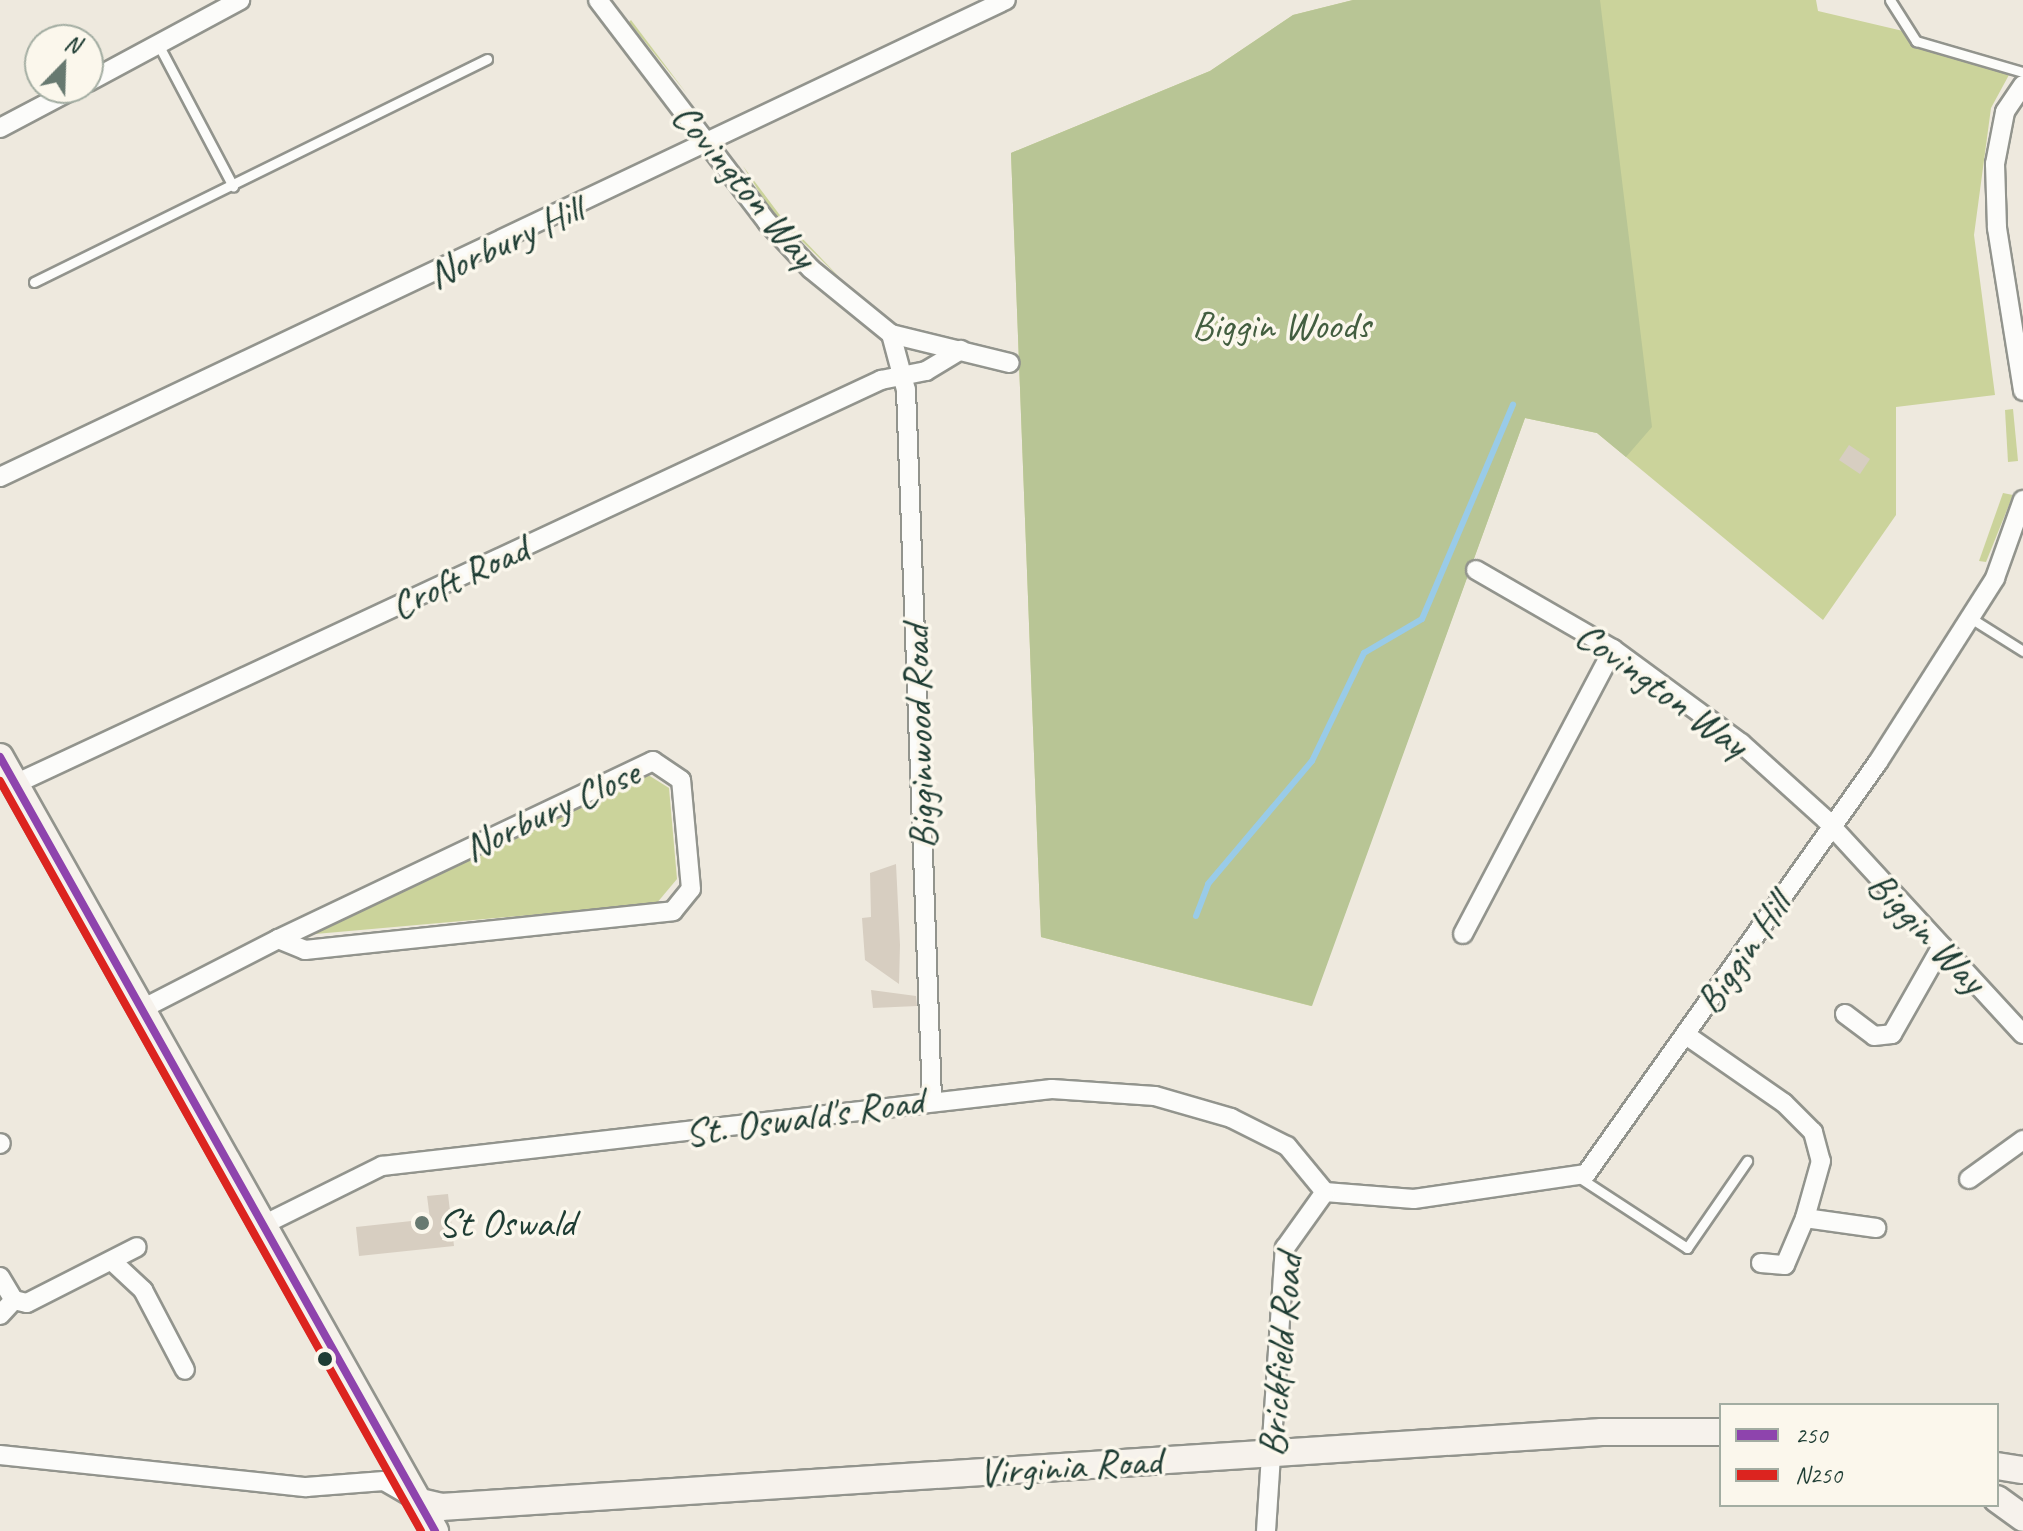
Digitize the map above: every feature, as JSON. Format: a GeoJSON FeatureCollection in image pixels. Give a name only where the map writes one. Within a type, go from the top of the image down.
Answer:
{"type":"FeatureCollection","features":[{"type":"Feature","properties":{"kind":"street"},"geometry":{"type":"LineString","coordinates":[[104,73],[240,0]]}},
{"type":"Feature","properties":{"kind":"street","name":"Covington Way"},"geometry":{"type":"LineString","coordinates":[[598,0],[794,251],[891,334],[1010,363]]}},
{"type":"Feature","properties":{"kind":"street","name":"Norbury Hill"},"geometry":{"type":"LineString","coordinates":[[0,477],[709,145],[1006,0]]}},
{"type":"Feature","properties":{"kind":"street"},"geometry":{"type":"LineString","coordinates":[[2023,85],[2005,112],[1995,164],[1997,228],[2023,391]]}},
{"type":"Feature","properties":{"kind":"street"},"geometry":{"type":"LineString","coordinates":[[0,128],[46,104]]}},
{"type":"Feature","properties":{"kind":"street","name":"Bigginwood Road"},"geometry":{"type":"LineString","coordinates":[[891,334],[904,375],[932,1100]]}},
{"type":"Feature","properties":{"kind":"street","name":"Croft Road"},"geometry":{"type":"LineString","coordinates":[[15,784],[961,350]]}},
{"type":"Feature","properties":{"kind":"street","name":"Biggin Hill"},"geometry":{"type":"LineString","coordinates":[[1580,1178],[1831,830],[1969,617],[2020,520],[2023,500]]}},
{"type":"Feature","properties":{"kind":"street","name":"Covington Way"},"geometry":{"type":"LineString","coordinates":[[1476,570],[1613,649],[1741,743],[1831,830]]}},
{"type":"Feature","properties":{"kind":"street"},"geometry":{"type":"LineString","coordinates":[[1463,934],[1613,649]]}},
{"type":"Feature","properties":{"kind":"street"},"geometry":{"type":"LineString","coordinates":[[0,757],[435,1531]]}},
{"type":"Feature","properties":{"kind":"street","name":"Norbury Close"},"geometry":{"type":"LineString","coordinates":[[140,1010],[278,939],[653,761],[681,780],[691,889],[673,911],[305,950],[278,939]]}},
{"type":"Feature","properties":{"kind":"street","name":"Biggin Way"},"geometry":{"type":"LineString","coordinates":[[1831,830],[2023,1034]]}},
{"type":"Feature","properties":{"kind":"street"},"geometry":{"type":"LineString","coordinates":[[1845,1014],[1874,1036],[1892,1034],[1942,946]]}},
{"type":"Feature","properties":{"kind":"street"},"geometry":{"type":"LineString","coordinates":[[1686,1035],[1784,1103],[1813,1132],[1821,1161],[1805,1218],[1785,1265],[1761,1263]]}},
{"type":"Feature","properties":{"kind":"street","name":"St. Oswald's Road"},"geometry":{"type":"LineString","coordinates":[[265,1224],[382,1166],[902,1111],[932,1100],[1085,1089],[1180,1102],[1287,1146],[1325,1192]]}},
{"type":"Feature","properties":{"kind":"street"},"geometry":{"type":"LineString","coordinates":[[1969,1179],[2023,1140]]}},
{"type":"Feature","properties":{"kind":"street"},"geometry":{"type":"LineString","coordinates":[[1325,1192],[1414,1199],[1580,1178]]}},
{"type":"Feature","properties":{"kind":"street","name":"Brickfield Road"},"geometry":{"type":"LineString","coordinates":[[1266,1531],[1285,1248],[1325,1192]]}},
{"type":"Feature","properties":{"kind":"street"},"geometry":{"type":"LineString","coordinates":[[1805,1218],[1876,1228]]}},
{"type":"Feature","properties":{"kind":"street"},"geometry":{"type":"LineString","coordinates":[[0,1277],[14,1300],[27,1303],[114,1263],[137,1247]]}},
{"type":"Feature","properties":{"kind":"street"},"geometry":{"type":"LineString","coordinates":[[114,1263],[143,1290],[185,1370]]}},
{"type":"Feature","properties":{"kind":"street"},"geometry":{"type":"LineString","coordinates":[[0,1315],[14,1300]]}},
{"type":"Feature","properties":{"kind":"street","name":"Virginia Road"},"geometry":{"type":"LineString","coordinates":[[420,1502],[441,1507],[1271,1453],[1719,1432]]}},
{"type":"Feature","properties":{"kind":"street"},"geometry":{"type":"LineString","coordinates":[[0,1455],[306,1487],[384,1481],[420,1502]]}},
{"type":"Feature","properties":{"kind":"street"},"geometry":{"type":"LineString","coordinates":[[1999,1466],[2023,1470]]}},
{"type":"Feature","properties":{"kind":"street"},"geometry":{"type":"LineString","coordinates":[[1999,1500],[2023,1518]]}},
{"type":"Feature","properties":{"kind":"lane"},"geometry":{"type":"LineString","coordinates":[[1890,0],[1916,41],[2023,72]]}},
{"type":"Feature","properties":{"kind":"lane"},"geometry":{"type":"LineString","coordinates":[[158,44],[233,186]]}},
{"type":"Feature","properties":{"kind":"lane"},"geometry":{"type":"LineString","coordinates":[[34,282],[487,59]]}},
{"type":"Feature","properties":{"kind":"lane"},"geometry":{"type":"LineString","coordinates":[[1969,617],[2023,651]]}},
{"type":"Feature","properties":{"kind":"lane"},"geometry":{"type":"LineString","coordinates":[[1580,1178],[1687,1248],[1747,1161]]}},
{"type":"Feature","properties":{"kind":"green space","name":"Biggin Woods"},"geometry":{"type":"Polygon","coordinates":[[[1353,0],[1816,0],[1818,11],[1903,31],[1912,44],[2010,73],[1991,108],[1974,235],[1995,395],[1896,407],[1896,515],[1823,620],[1597,433],[1525,418],[1311,1006],[1041,937],[1011,153],[1210,71],[1293,15],[1353,0]]]}},
{"type":"Feature","properties":{"kind":"green space","name":"Biggin Woods"},"geometry":{"type":"Polygon","coordinates":[[[1353,0],[1600,0],[1652,427],[1626,457],[1597,433],[1525,418],[1312,1006],[1041,937],[1011,153],[1210,71],[1293,15],[1353,0]]]}},
{"type":"Feature","properties":{"kind":"green space"},"geometry":{"type":"Polygon","coordinates":[[[631,20],[687,94],[629,22],[631,20]]]}},
{"type":"Feature","properties":{"kind":"green space"},"geometry":{"type":"Polygon","coordinates":[[[743,166],[779,214],[843,281],[771,211],[743,166]]]}},
{"type":"Feature","properties":{"kind":"green space"},"geometry":{"type":"Polygon","coordinates":[[[2013,409],[2018,461],[2008,462],[2005,410],[2013,409]]]}},
{"type":"Feature","properties":{"kind":"green space"},"geometry":{"type":"Polygon","coordinates":[[[2003,493],[2013,495],[1986,562],[1979,561],[2003,493]]]}},
{"type":"Feature","properties":{"kind":"green space"},"geometry":{"type":"Polygon","coordinates":[[[645,773],[669,788],[677,879],[656,904],[304,935],[645,773]]]}},
{"type":"Feature","properties":{"kind":"building"},"geometry":{"type":"Polygon","coordinates":[[[1849,445],[1870,459],[1860,474],[1839,460],[1849,445]]]}},
{"type":"Feature","properties":{"kind":"building"},"geometry":{"type":"Polygon","coordinates":[[[896,864],[899,984],[865,960],[862,918],[871,917],[870,873],[896,864]]]}},
{"type":"Feature","properties":{"kind":"building"},"geometry":{"type":"Polygon","coordinates":[[[871,990],[916,996],[917,1006],[873,1008],[871,990]]]}},
{"type":"Feature","properties":{"kind":"building","name":"St Oswald"},"geometry":{"type":"Polygon","coordinates":[[[448,1194],[454,1246],[359,1256],[356,1227],[430,1219],[427,1196],[448,1194]]]}},
{"type":"Feature","properties":{"kind":"waterway"},"geometry":{"type":"LineString","coordinates":[[1196,916],[1208,884],[1312,761],[1364,653],[1422,619],[1513,405]]}},
{"type":"Feature","properties":{"kind":"transit line","name":"250"},"geometry":{"type":"LineString","coordinates":[[0,757],[435,1531]]}},
{"type":"Feature","properties":{"kind":"transit line","name":"N250"},"geometry":{"type":"LineString","coordinates":[[0,781],[421,1531]]}},
{"type":"Feature","properties":{"kind":"place","name":"St Oswald"},"geometry":{"type":"Point","coordinates":[422,1223]}}]}
